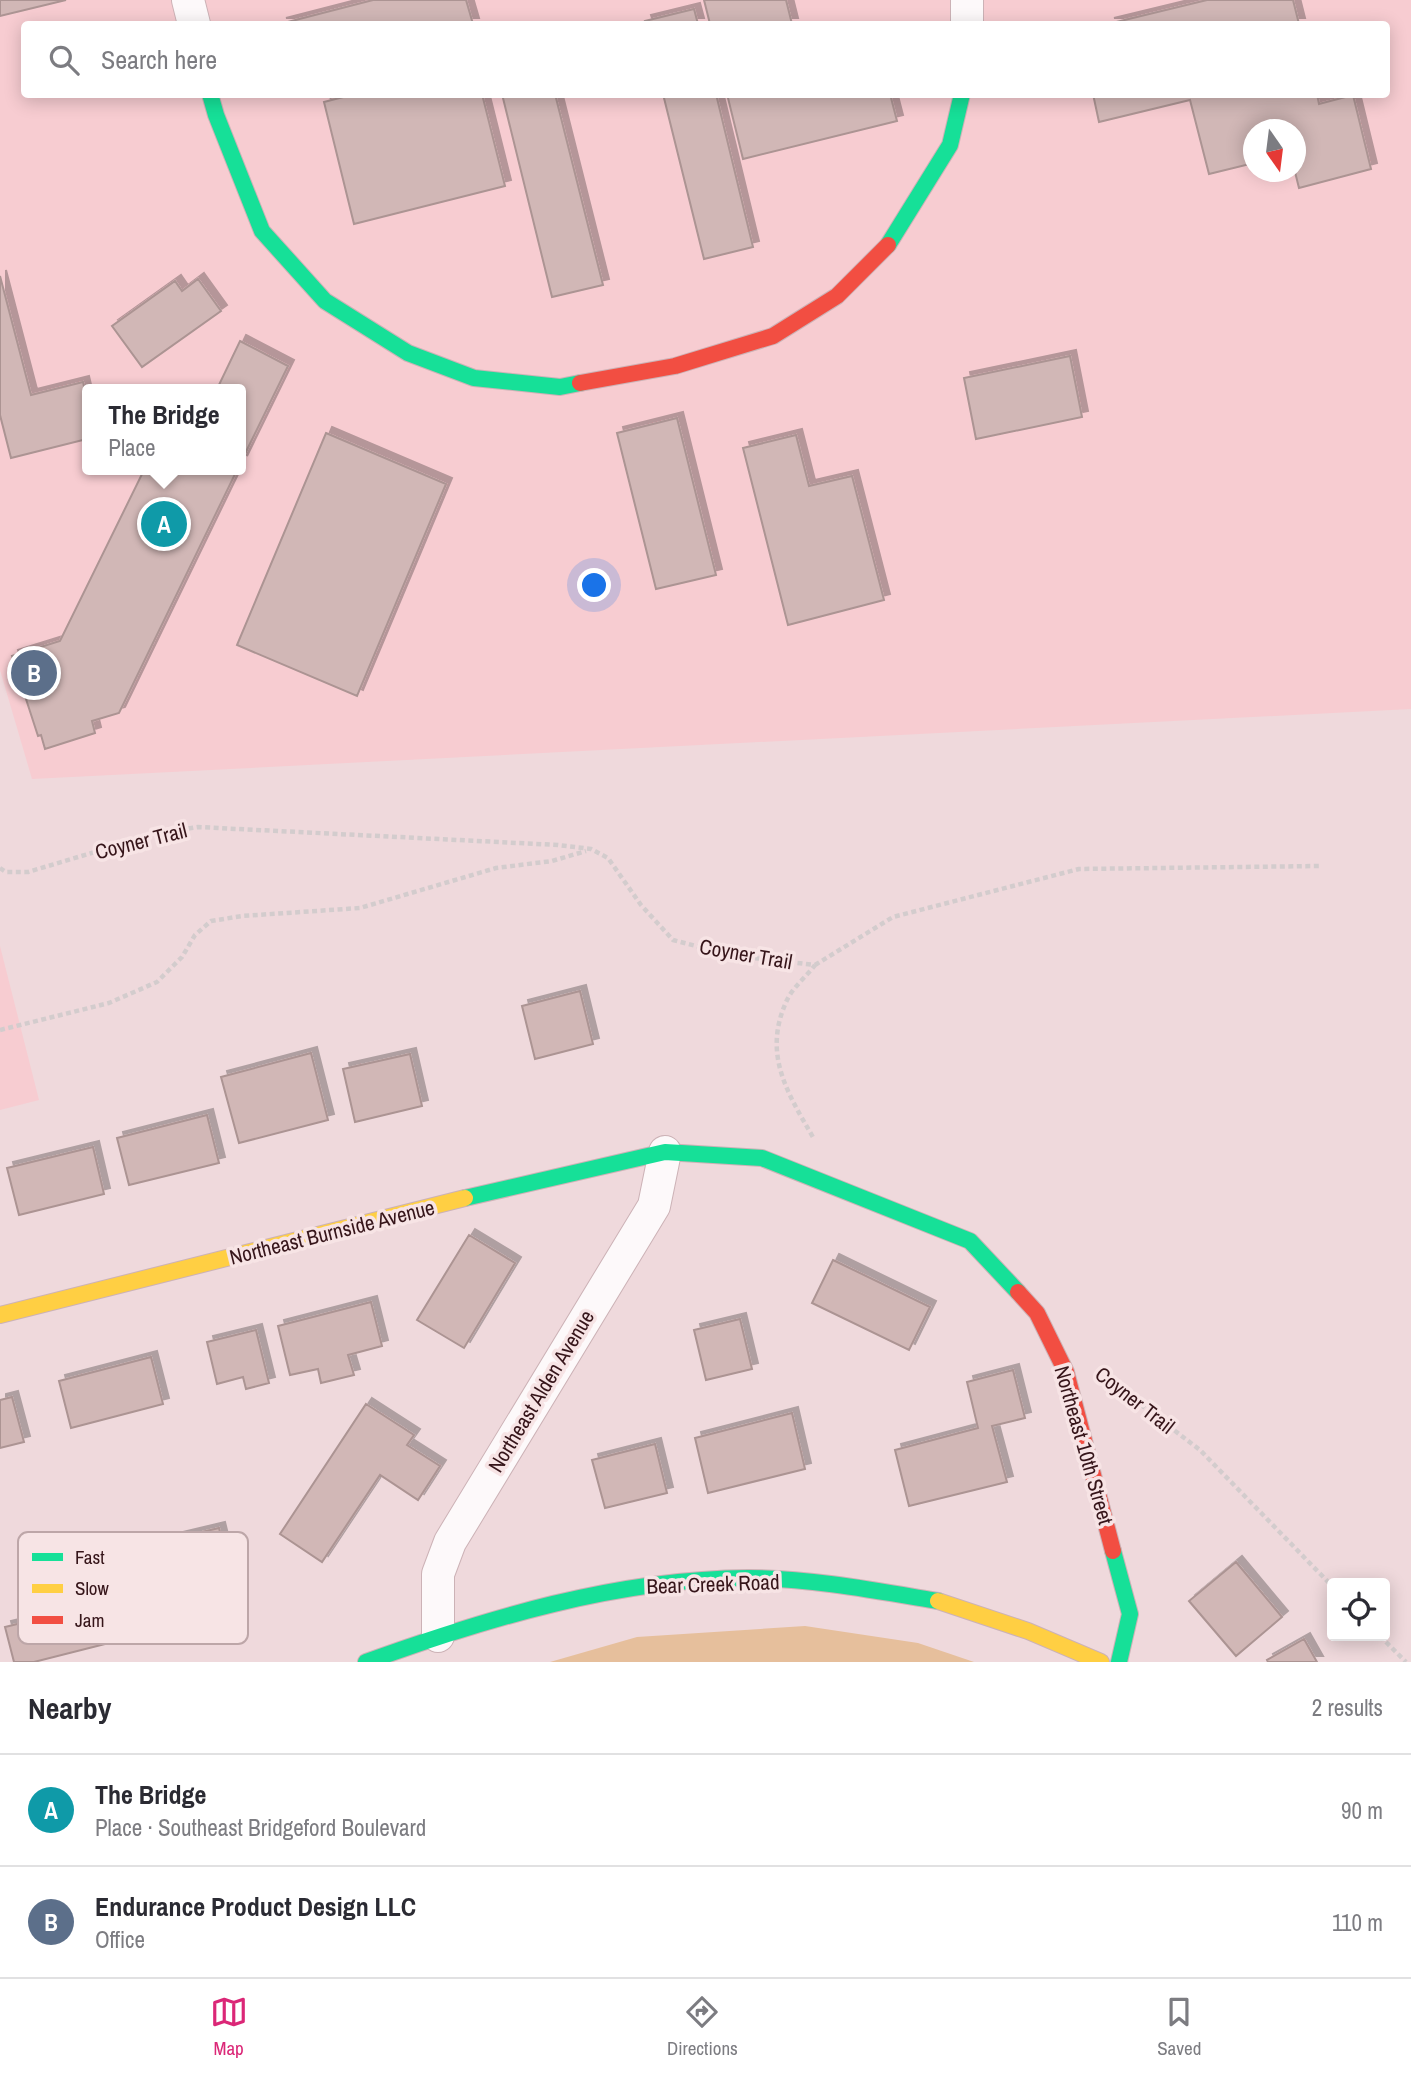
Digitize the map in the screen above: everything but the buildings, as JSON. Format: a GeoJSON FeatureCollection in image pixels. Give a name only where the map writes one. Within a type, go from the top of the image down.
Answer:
{"type":"FeatureCollection","features":[{"type":"Feature","properties":{"kind":"street"},"geometry":{"type":"LineString","coordinates":[[188,0],[193,21]]}},
{"type":"Feature","properties":{"kind":"street"},"geometry":{"type":"LineString","coordinates":[[967,0],[968,21]]}},
{"type":"Feature","properties":{"kind":"street"},"geometry":{"type":"LineString","coordinates":[[212,98],[215,116],[262,231],[325,301],[408,353],[474,378],[560,387],[675,366],[773,336],[837,296],[885,250],[921,195],[950,145],[961,98]]}},
{"type":"Feature","properties":{"kind":"street","name":"Northeast Burnside Avenue"},"geometry":{"type":"LineString","coordinates":[[0,1315],[474,1196],[665,1152]]}},
{"type":"Feature","properties":{"kind":"street","name":"Northeast Alden Avenue"},"geometry":{"type":"LineString","coordinates":[[439,1636],[438,1574],[450,1542],[654,1206],[665,1152]]}},
{"type":"Feature","properties":{"kind":"street","name":"Northeast 10th Street"},"geometry":{"type":"LineString","coordinates":[[665,1152],[762,1158],[970,1241],[1037,1313],[1066,1373],[1130,1615],[1119,1662]]}},
{"type":"Feature","properties":{"kind":"street","name":"Bear Creek Road"},"geometry":{"type":"LineString","coordinates":[[366,1662],[439,1636],[524,1612],[638,1586],[749,1578],[846,1586],[946,1602],[1028,1631],[1101,1662]]}},
{"type":"Feature","properties":{"kind":"path","name":"Coyner Trail"},"geometry":{"type":"LineString","coordinates":[[0,868],[6,872],[28,872],[155,834],[198,827],[558,845],[591,849],[608,858],[641,905],[673,940],[735,956],[815,965]]}},
{"type":"Feature","properties":{"kind":"path"},"geometry":{"type":"LineString","coordinates":[[0,1030],[109,1003],[158,982],[182,957],[195,935],[211,921],[242,915],[360,908],[496,868],[552,861],[591,849]]}},
{"type":"Feature","properties":{"kind":"path"},"geometry":{"type":"LineString","coordinates":[[815,965],[893,917],[1079,869],[1319,866]]}},
{"type":"Feature","properties":{"kind":"path","name":"Coyner Trail"},"geometry":{"type":"LineString","coordinates":[[815,965],[788,998],[775,1035],[782,1082],[818,1147]]}},
{"type":"Feature","properties":{"kind":"path","name":"Coyner Trail"},"geometry":{"type":"LineString","coordinates":[[1102,1376],[1200,1450],[1327,1582]]}},
{"type":"Feature","properties":{"kind":"path"},"geometry":{"type":"LineString","coordinates":[[1385,1641],[1406,1662]]}},
{"type":"Feature","properties":{"kind":"shaded area"},"geometry":{"type":"Polygon","coordinates":[[[0,0],[1411,0],[1411,709],[32,779],[0,670],[0,0]]]}},
{"type":"Feature","properties":{"kind":"shaded area"},"geometry":{"type":"Polygon","coordinates":[[[0,946],[39,1100],[0,1110],[0,946]]]}},
{"type":"Feature","properties":{"kind":"shaded area"},"geometry":{"type":"Polygon","coordinates":[[[805,1626],[918,1643],[974,1662],[550,1662],[637,1637],[805,1626]]]}},
{"type":"Feature","properties":{"kind":"traffic: fast"},"geometry":{"type":"LineString","coordinates":[[211,98],[262,231],[325,301],[408,353],[474,378],[560,387],[580,383]]}},
{"type":"Feature","properties":{"kind":"traffic: fast"},"geometry":{"type":"LineString","coordinates":[[888,245],[950,145],[961,98]]}},
{"type":"Feature","properties":{"kind":"traffic: fast"},"geometry":{"type":"LineString","coordinates":[[465,1198],[665,1152],[762,1158],[970,1241],[1018,1292]]}},
{"type":"Feature","properties":{"kind":"traffic: fast"},"geometry":{"type":"LineString","coordinates":[[1113,1551],[1130,1614],[1119,1662]]}},
{"type":"Feature","properties":{"kind":"traffic: fast"},"geometry":{"type":"LineString","coordinates":[[366,1662],[506,1616],[602,1593],[650,1585],[748,1578],[795,1580],[938,1601]]}},
{"type":"Feature","properties":{"kind":"traffic: slow"},"geometry":{"type":"LineString","coordinates":[[0,1315],[465,1198]]}},
{"type":"Feature","properties":{"kind":"traffic: slow"},"geometry":{"type":"LineString","coordinates":[[938,1601],[1028,1631],[1101,1662]]}},
{"type":"Feature","properties":{"kind":"traffic: jam"},"geometry":{"type":"LineString","coordinates":[[580,383],[675,366],[773,336],[837,296],[888,245]]}},
{"type":"Feature","properties":{"kind":"traffic: jam"},"geometry":{"type":"LineString","coordinates":[[1018,1292],[1037,1313],[1066,1372],[1113,1551]]}},
{"type":"Feature","properties":{"kind":"place","name":"The Bridge"},"geometry":{"type":"Point","coordinates":[164,524]}},
{"type":"Feature","properties":{"kind":"place","name":"Endurance Product Design LLC"},"geometry":{"type":"Point","coordinates":[34,673]}}]}
